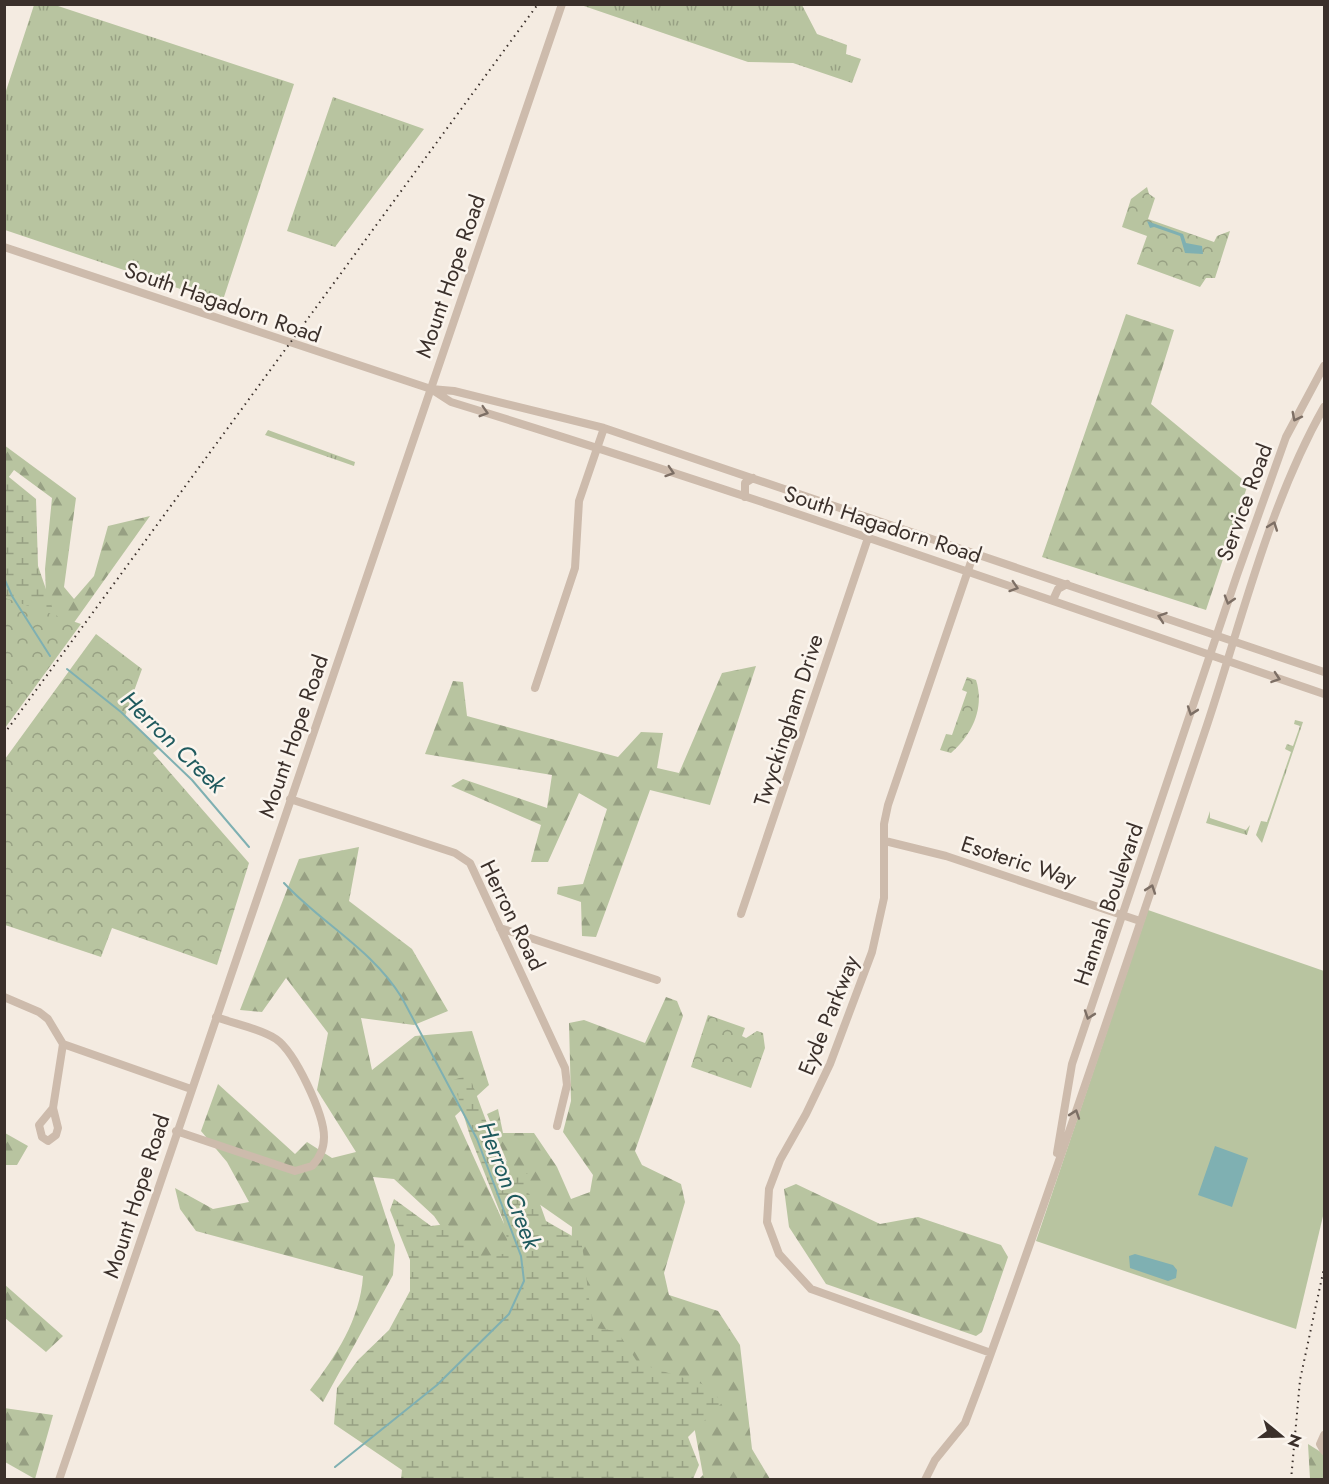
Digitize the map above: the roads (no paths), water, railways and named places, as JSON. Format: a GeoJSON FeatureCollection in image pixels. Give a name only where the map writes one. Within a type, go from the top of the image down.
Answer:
{"type":"FeatureCollection","features":[{"type":"Feature","properties":{"kind":"street","name":"Mount Hope Road"},"geometry":{"type":"LineString","coordinates":[[58,1479],[562,4]]}},
{"type":"Feature","properties":{"kind":"street","name":"South Hagadorn Road"},"geometry":{"type":"LineString","coordinates":[[4,247],[431,389],[453,391],[604,428],[1324,672]]}},
{"type":"Feature","properties":{"kind":"street","name":"Service Road"},"geometry":{"type":"LineString","coordinates":[[1211,655],[1286,437],[1324,366]]}},
{"type":"Feature","properties":{"kind":"street","name":"South Hagadorn Road"},"geometry":{"type":"LineString","coordinates":[[431,389],[451,402],[597,447],[968,571],[1324,694]]}},
{"type":"Feature","properties":{"kind":"street","name":"Hannah Boulevard"},"geometry":{"type":"LineString","coordinates":[[925,1479],[935,1460],[965,1423],[1140,921],[1285,490],[1304,443],[1324,407]]}},
{"type":"Feature","properties":{"kind":"street"},"geometry":{"type":"LineString","coordinates":[[535,688],[575,568],[579,501],[604,428]]}},
{"type":"Feature","properties":{"kind":"street"},"geometry":{"type":"LineString","coordinates":[[744,497],[746,483],[753,478]]}},
{"type":"Feature","properties":{"kind":"street"},"geometry":{"type":"LineString","coordinates":[[901,549],[908,540],[907,530]]}},
{"type":"Feature","properties":{"kind":"street","name":"Twyckingham Drive"},"geometry":{"type":"LineString","coordinates":[[741,914],[868,538]]}},
{"type":"Feature","properties":{"kind":"street","name":"Eyde Parkway"},"geometry":{"type":"LineString","coordinates":[[974,553],[888,805],[884,825],[884,898],[872,952],[830,1064],[806,1114],[780,1160],[769,1189],[767,1222],[778,1254],[811,1289],[991,1353]]}},
{"type":"Feature","properties":{"kind":"street"},"geometry":{"type":"LineString","coordinates":[[1053,600],[1058,589],[1067,584]]}},
{"type":"Feature","properties":{"kind":"street","name":"Hannah Boulevard"},"geometry":{"type":"LineString","coordinates":[[1055,1168],[1072,1064],[1211,655]]}},
{"type":"Feature","properties":{"kind":"street","name":"Herron Road"},"geometry":{"type":"LineString","coordinates":[[290,799],[462,856],[473,867],[564,1068],[567,1085],[557,1126]]}},
{"type":"Feature","properties":{"kind":"street","name":"Esoteric Way"},"geometry":{"type":"LineString","coordinates":[[885,841],[956,860],[1140,921]]}},
{"type":"Feature","properties":{"kind":"street"},"geometry":{"type":"LineString","coordinates":[[500,928],[657,980]]}},
{"type":"Feature","properties":{"kind":"street"},"geometry":{"type":"LineString","coordinates":[[4,997],[39,1012],[48,1019],[63,1044],[191,1089]]}},
{"type":"Feature","properties":{"kind":"street"},"geometry":{"type":"LineString","coordinates":[[176,1131],[295,1171],[312,1166],[322,1150],[324,1135],[321,1118],[284,1047],[268,1035],[216,1017]]}},
{"type":"Feature","properties":{"kind":"street"},"geometry":{"type":"LineString","coordinates":[[52,1108],[63,1044]]}},
{"type":"Feature","properties":{"kind":"street"},"geometry":{"type":"LineString","coordinates":[[1324,1435],[1320,1442],[1324,1451]]}},
{"type":"Feature","properties":{"kind":"water"},"geometry":{"type":"Polygon","coordinates":[[[1147,221],[1183,234],[1186,243],[1202,246],[1203,254],[1185,253],[1180,236],[1154,227],[1150,228],[1147,221]]]}},
{"type":"Feature","properties":{"kind":"water"},"geometry":{"type":"Polygon","coordinates":[[[1215,1146],[1248,1158],[1232,1207],[1198,1195],[1215,1146]]]}},
{"type":"Feature","properties":{"kind":"water"},"geometry":{"type":"Polygon","coordinates":[[[1135,1254],[1173,1265],[1177,1270],[1176,1278],[1168,1281],[1130,1268],[1129,1256],[1135,1254]]]}},
{"type":"Feature","properties":{"kind":"waterway","name":"Herron Creek"},"geometry":{"type":"LineString","coordinates":[[4,578],[12,596],[50,656]]}},
{"type":"Feature","properties":{"kind":"waterway","name":"Herron Creek"},"geometry":{"type":"LineString","coordinates":[[67,669],[121,712],[192,780],[249,847]]}},
{"type":"Feature","properties":{"kind":"waterway","name":"Herron Creek"},"geometry":{"type":"LineString","coordinates":[[284,883],[362,951],[390,981],[402,998],[477,1139],[521,1256],[524,1281],[509,1314],[437,1385],[335,1467]]}},
{"type":"Feature","properties":{"kind":"railway"},"geometry":{"type":"LineString","coordinates":[[4,734],[538,4]]}},
{"type":"Feature","properties":{"kind":"railway"},"geometry":{"type":"LineString","coordinates":[[1291,1480],[1300,1380],[1324,1268]]}}]}
